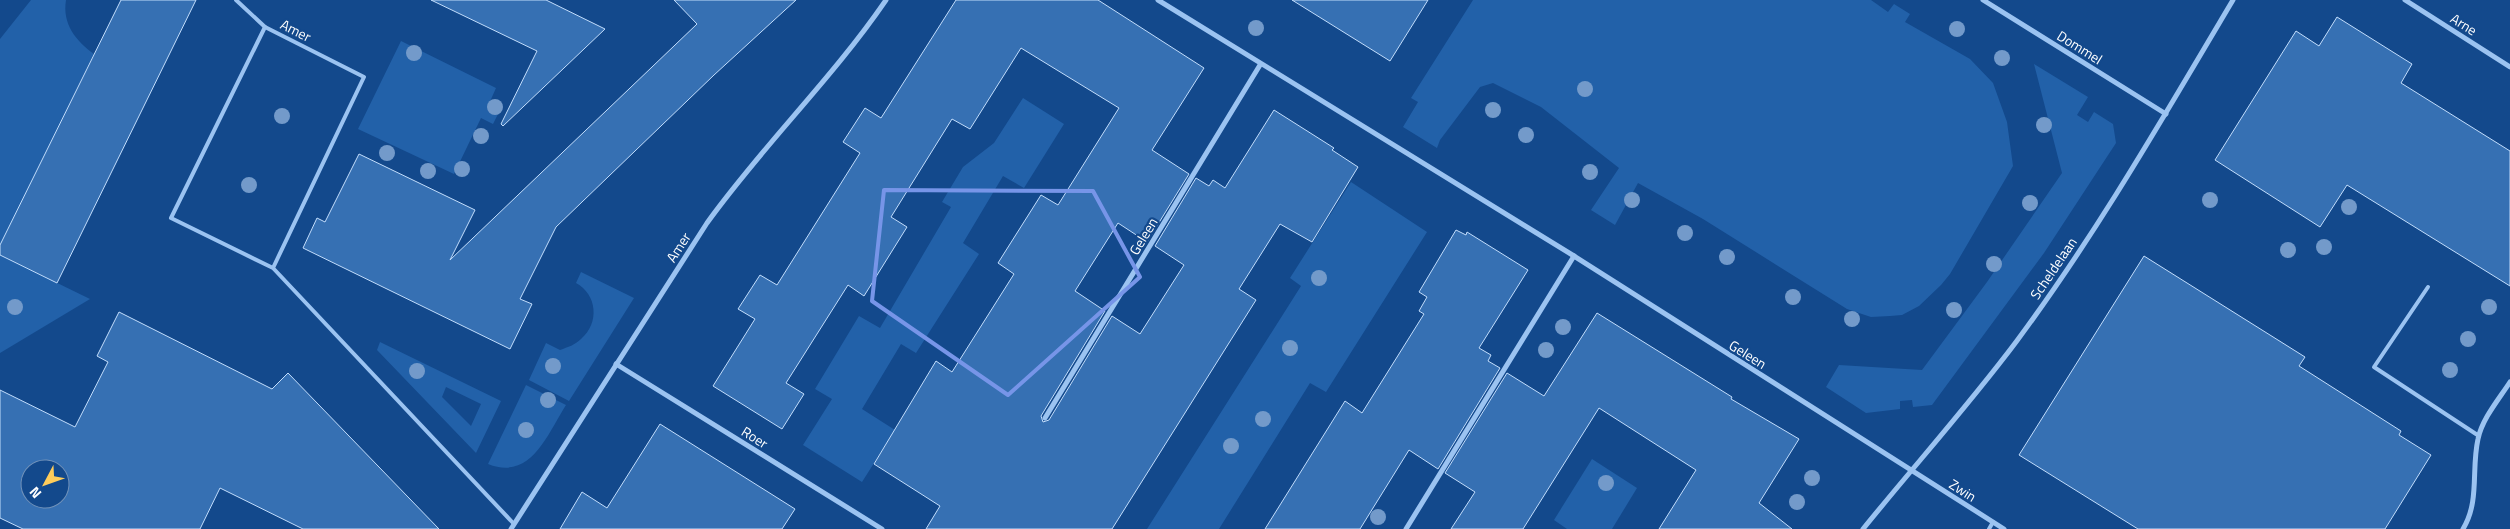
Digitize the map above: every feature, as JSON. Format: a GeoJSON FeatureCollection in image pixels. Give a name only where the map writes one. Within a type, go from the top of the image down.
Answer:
{"type":"FeatureCollection","features":[{"type":"Feature","properties":{"kind":"street","name":"Amer"},"geometry":{"type":"LineString","coordinates":[[513,527],[707,223],[737,182],[827,80],[886,0]]}},
{"type":"Feature","properties":{"kind":"street","name":"Geleen"},"geometry":{"type":"LineString","coordinates":[[1158,0],[1260,65],[1574,256],[1911,470]]}},
{"type":"Feature","properties":{"kind":"street","name":"Dommel"},"geometry":{"type":"LineString","coordinates":[[1983,0],[2166,114]]}},
{"type":"Feature","properties":{"kind":"street","name":"Scheldelaan"},"geometry":{"type":"LineString","coordinates":[[1863,529],[1967,405],[2017,341],[2126,180],[2233,0]]}},
{"type":"Feature","properties":{"kind":"street","name":"Arne"},"geometry":{"type":"LineString","coordinates":[[2405,0],[2510,67]]}},
{"type":"Feature","properties":{"kind":"street","name":"Geleen"},"geometry":{"type":"LineString","coordinates":[[1044,418],[1260,65]]}},
{"type":"Feature","properties":{"kind":"street"},"geometry":{"type":"LineString","coordinates":[[1406,529],[1574,256]]}},
{"type":"Feature","properties":{"kind":"street","name":"Roer"},"geometry":{"type":"LineString","coordinates":[[616,364],[882,529]]}},
{"type":"Feature","properties":{"kind":"street"},"geometry":{"type":"LineString","coordinates":[[2463,529],[2475,501],[2475,453],[2479,436],[2510,382]]}},
{"type":"Feature","properties":{"kind":"street","name":"Zwin"},"geometry":{"type":"LineString","coordinates":[[1911,470],[2004,529]]}},
{"type":"Feature","properties":{"kind":"lane"},"geometry":{"type":"LineString","coordinates":[[236,0],[265,28]]}},
{"type":"Feature","properties":{"kind":"lane","name":"Amer"},"geometry":{"type":"LineString","coordinates":[[273,268],[364,77],[265,28],[171,218],[273,268],[513,527]]}},
{"type":"Feature","properties":{"kind":"lane"},"geometry":{"type":"LineString","coordinates":[[2428,287],[2374,367],[2479,436]]}},
{"type":"Feature","properties":{"kind":"lane"},"geometry":{"type":"LineString","coordinates":[[1989,529],[1993,522]]}},
{"type":"Feature","properties":{"kind":"highlighted area"},"geometry":{"type":"Polygon","coordinates":[[[884,190],[1093,191],[1140,277],[1008,395],[872,301],[884,190]]]}},
{"type":"Feature","properties":{"kind":"shaded area"},"geometry":{"type":"Polygon","coordinates":[[[31,0],[66,0],[65,9],[68,24],[76,38],[94,54],[0,245],[0,39],[31,0]]]}},
{"type":"Feature","properties":{"kind":"shaded area"},"geometry":{"type":"Polygon","coordinates":[[[1473,0],[1871,0],[1888,12],[1894,4],[1910,14],[1905,22],[1970,59],[1993,83],[2007,122],[2013,166],[1950,274],[1941,285],[1919,306],[1902,315],[1871,317],[1847,309],[1703,219],[1638,183],[1615,225],[1591,210],[1619,168],[1541,107],[1493,83],[1480,87],[1440,140],[1437,148],[1403,127],[1418,102],[1411,98],[1473,0]]]}},
{"type":"Feature","properties":{"kind":"shaded area"},"geometry":{"type":"Polygon","coordinates":[[[401,41],[496,88],[488,106],[499,112],[493,124],[481,118],[454,174],[358,129],[401,41]]]}},
{"type":"Feature","properties":{"kind":"shaded area"},"geometry":{"type":"Polygon","coordinates":[[[2034,64],[2088,97],[2077,115],[2088,122],[2094,112],[2113,124],[2116,143],[2044,253],[1932,405],[1913,407],[1912,400],[1900,401],[1900,409],[1866,413],[1826,387],[1839,365],[1922,370],[1987,282],[2062,173],[2034,64]]]}},
{"type":"Feature","properties":{"kind":"shaded area"},"geometry":{"type":"Polygon","coordinates":[[[1023,98],[1064,124],[1024,188],[1003,176],[963,243],[979,254],[916,353],[901,344],[862,409],[895,430],[862,482],[803,445],[832,399],[815,389],[859,316],[880,328],[951,207],[942,202],[963,167],[994,143],[1023,98]]]}},
{"type":"Feature","properties":{"kind":"shaded area"},"geometry":{"type":"Polygon","coordinates":[[[1351,182],[1427,232],[1326,392],[1310,383],[1219,529],[1147,529],[1301,286],[1290,278],[1351,182]]]}},
{"type":"Feature","properties":{"kind":"shaded area"},"geometry":{"type":"Polygon","coordinates":[[[0,255],[90,299],[0,353],[0,255]]]}},
{"type":"Feature","properties":{"kind":"shaded area"},"geometry":{"type":"Polygon","coordinates":[[[581,272],[634,298],[569,401],[529,380],[546,343],[560,350],[569,347],[581,339],[591,325],[594,309],[592,301],[583,288],[576,283],[581,272]]]}},
{"type":"Feature","properties":{"kind":"shaded area"},"geometry":{"type":"Polygon","coordinates":[[[380,342],[501,401],[476,453],[377,350],[380,342]],[[446,387],[442,397],[471,426],[481,404],[446,387]]]}},
{"type":"Feature","properties":{"kind":"shaded area"},"geometry":{"type":"Polygon","coordinates":[[[526,385],[566,405],[544,441],[527,461],[516,466],[503,468],[488,464],[526,385]]]}},
{"type":"Feature","properties":{"kind":"shaded area"},"geometry":{"type":"Polygon","coordinates":[[[1592,459],[1637,488],[1612,529],[1567,529],[1554,520],[1592,459]]]}},
{"type":"Feature","properties":{"kind":"building"},"geometry":{"type":"Polygon","coordinates":[[[121,0],[196,0],[57,283],[0,255],[0,245],[121,0]]]}},
{"type":"Feature","properties":{"kind":"building"},"geometry":{"type":"Polygon","coordinates":[[[431,0],[546,0],[605,29],[503,126],[501,124],[537,51],[431,0]]]}},
{"type":"Feature","properties":{"kind":"building"},"geometry":{"type":"Polygon","coordinates":[[[674,0],[796,0],[714,75],[556,227],[520,299],[532,304],[510,349],[303,248],[317,218],[325,222],[359,154],[475,210],[450,260],[697,24],[674,0]]]}},
{"type":"Feature","properties":{"kind":"building"},"geometry":{"type":"Polygon","coordinates":[[[956,0],[1098,0],[1204,68],[1152,150],[1189,174],[1147,242],[1118,223],[1075,291],[1105,311],[1041,416],[1043,422],[1049,420],[1112,316],[1140,334],[1184,265],[1155,246],[1196,178],[1209,186],[1213,180],[1225,188],[1274,110],[1334,148],[1332,150],[1358,167],[1312,242],[1280,224],[1239,289],[1256,300],[1112,529],[926,529],[940,506],[874,464],[936,361],[952,372],[1014,274],[998,263],[1041,195],[1058,205],[1119,108],[1021,48],[970,129],[952,119],[891,217],[907,227],[864,296],[848,285],[786,383],[804,394],[782,429],[713,386],[755,319],[738,309],[760,275],[777,285],[860,153],[843,142],[865,108],[881,118],[956,0]]]}},
{"type":"Feature","properties":{"kind":"building"},"geometry":{"type":"Polygon","coordinates":[[[1292,0],[1428,0],[1390,61],[1292,0]]]}},
{"type":"Feature","properties":{"kind":"building"},"geometry":{"type":"Polygon","coordinates":[[[2337,17],[2412,64],[2401,83],[2510,151],[2510,286],[2347,185],[2320,227],[2215,160],[2296,31],[2319,46],[2337,17]]]}},
{"type":"Feature","properties":{"kind":"building"},"geometry":{"type":"Polygon","coordinates":[[[1456,230],[1466,235],[1467,232],[1528,270],[1479,348],[1491,355],[1488,361],[1500,368],[1438,469],[1409,450],[1360,529],[1265,529],[1345,401],[1362,413],[1424,314],[1419,311],[1427,297],[1419,292],[1456,230]]]}},
{"type":"Feature","properties":{"kind":"building"},"geometry":{"type":"Polygon","coordinates":[[[2144,256],[2305,357],[2299,366],[2401,431],[2399,435],[2431,455],[2385,529],[2138,529],[2019,455],[2144,256]]]}},
{"type":"Feature","properties":{"kind":"building"},"geometry":{"type":"Polygon","coordinates":[[[119,312],[272,389],[288,373],[439,529],[303,529],[220,488],[200,529],[23,529],[0,518],[0,390],[75,427],[108,362],[97,356],[119,312]]]}},
{"type":"Feature","properties":{"kind":"building"},"geometry":{"type":"Polygon","coordinates":[[[1597,313],[1732,397],[1731,399],[1799,439],[1759,503],[1792,529],[1659,529],[1696,470],[1599,408],[1523,529],[1451,529],[1475,492],[1445,473],[1507,373],[1544,396],[1597,313]]]}},
{"type":"Feature","properties":{"kind":"building"},"geometry":{"type":"Polygon","coordinates":[[[660,424],[795,509],[782,529],[560,529],[582,492],[607,508],[660,424]]]}}]}
